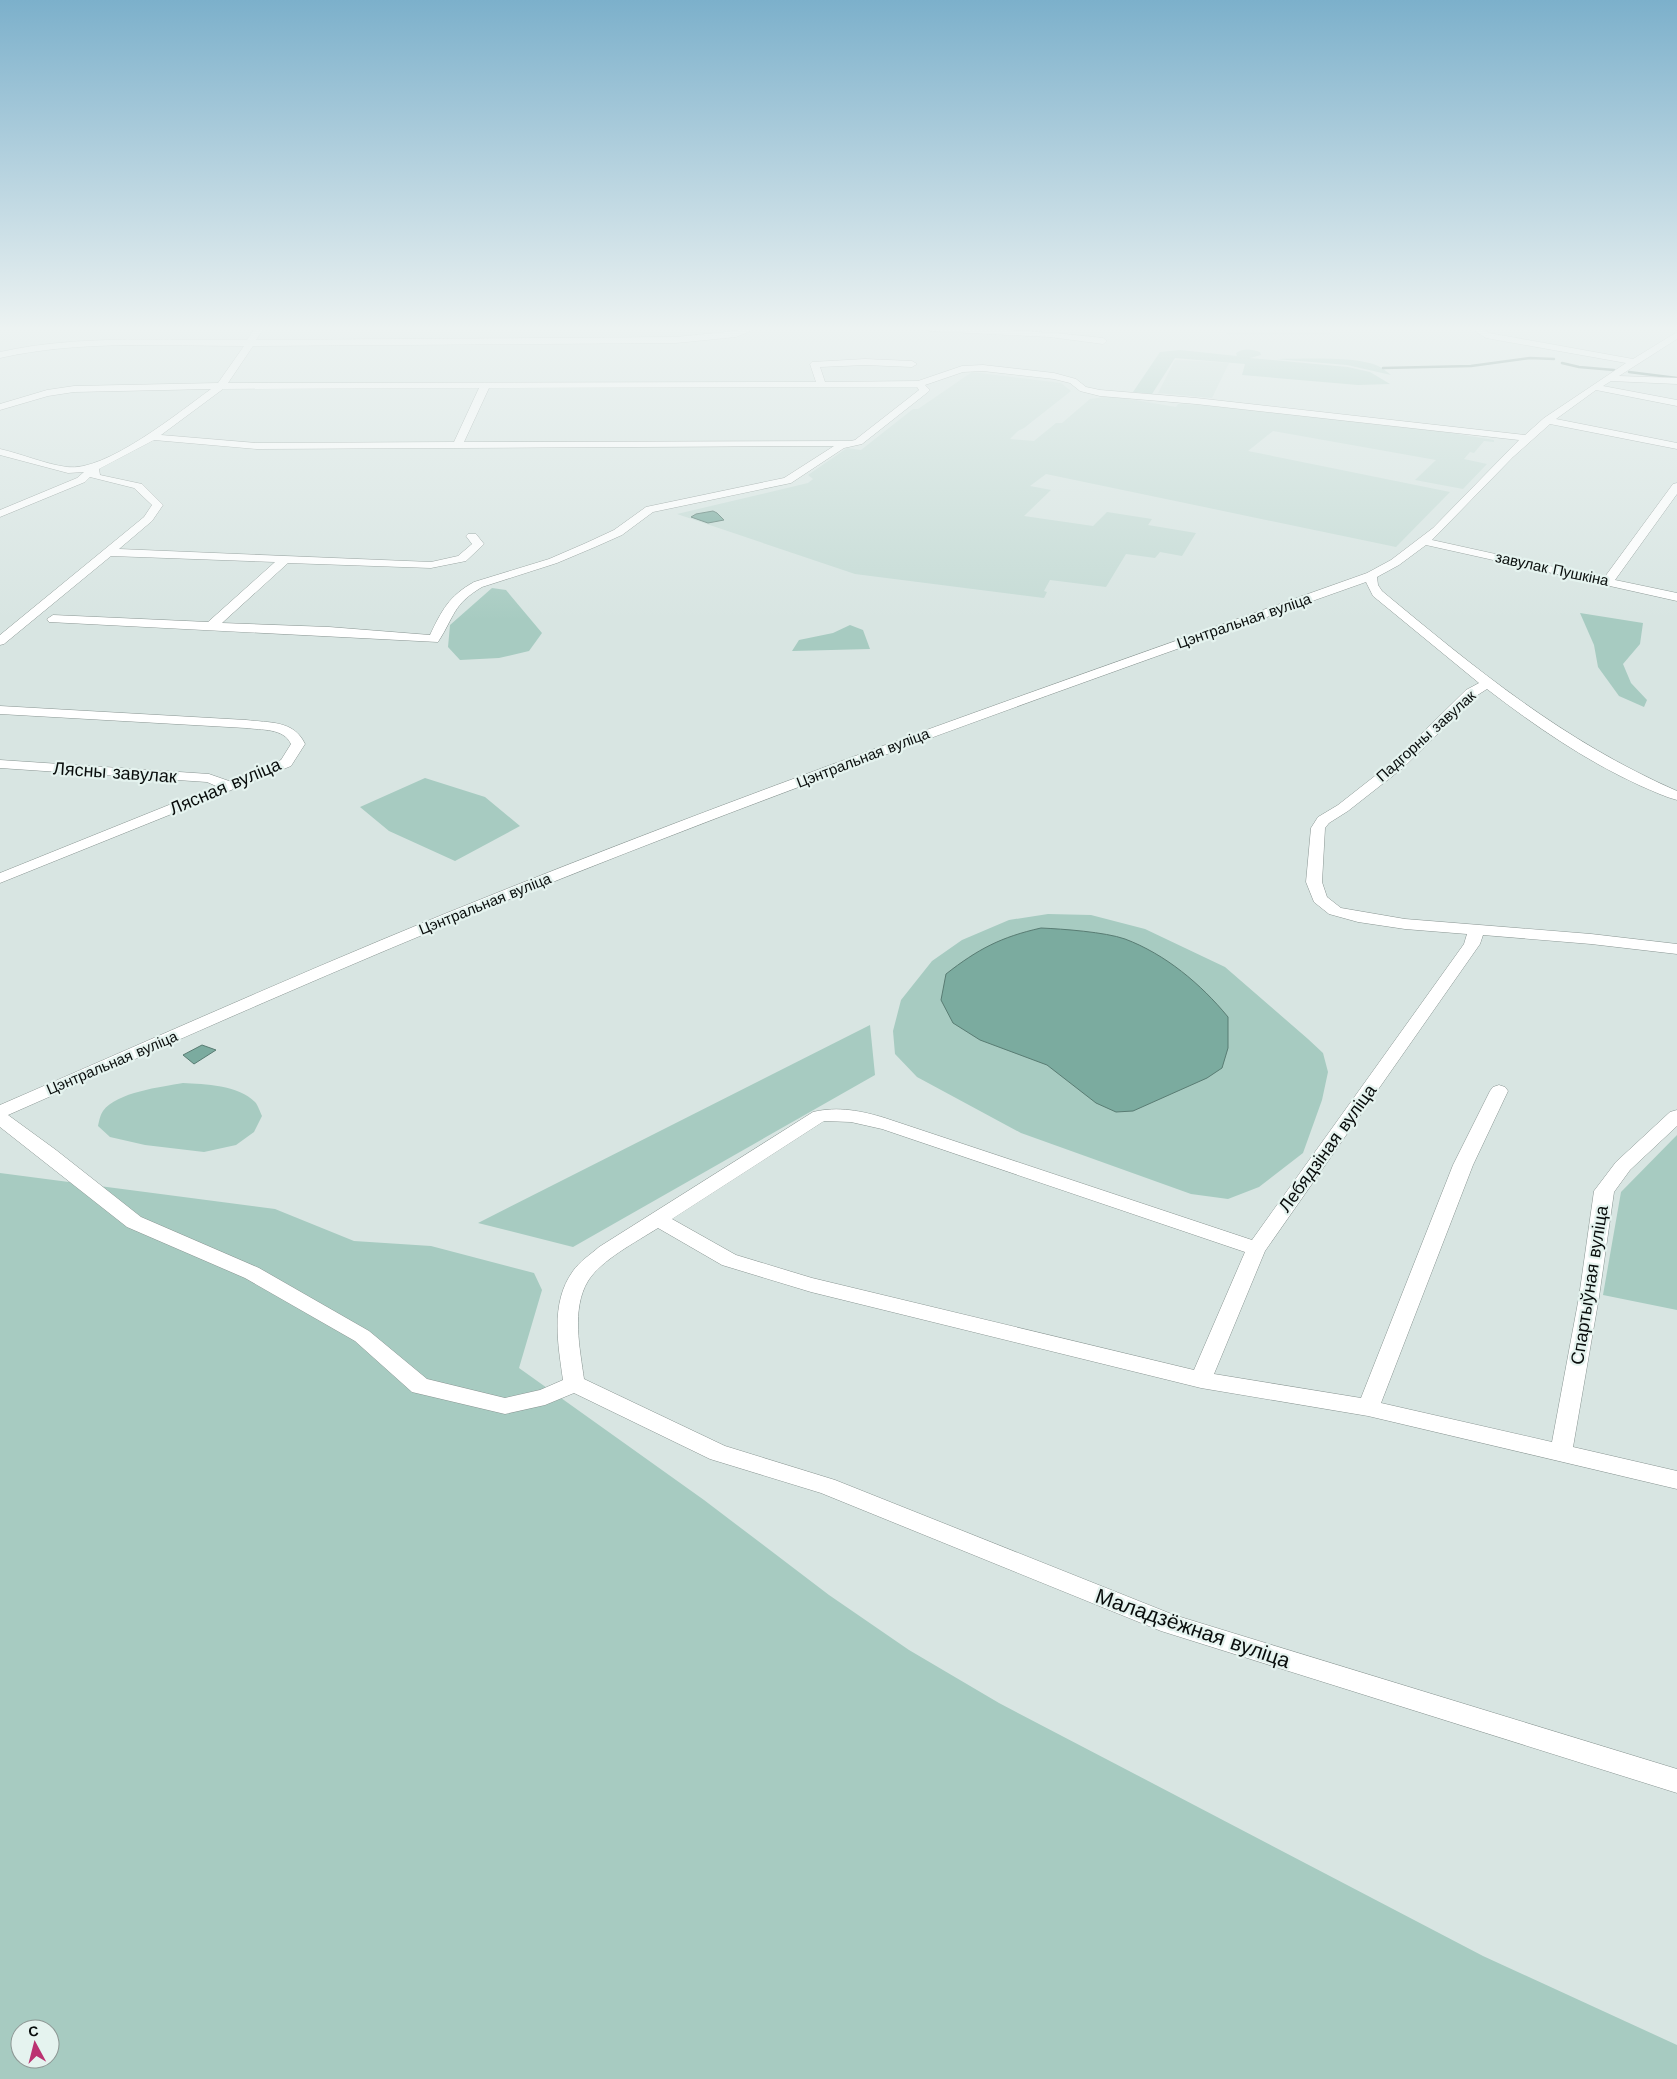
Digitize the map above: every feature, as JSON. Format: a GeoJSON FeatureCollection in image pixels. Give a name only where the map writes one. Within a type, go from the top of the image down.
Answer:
{"type":"FeatureCollection","features":[{"type":"Feature","properties":{"kind":"street"},"geometry":{"type":"LineString","coordinates":[[0,514],[81,480],[94,468],[152,438],[169,425]]}},
{"type":"Feature","properties":{"kind":"street"},"geometry":{"type":"LineString","coordinates":[[458,444],[467,425]]}},
{"type":"Feature","properties":{"kind":"street"},"geometry":{"type":"LineString","coordinates":[[53,619],[329,631],[434,639],[451,606],[459,598],[490,580],[553,561],[615,534],[650,509],[787,481],[841,446],[858,442],[880,425]]}},
{"type":"Feature","properties":{"kind":"street"},"geometry":{"type":"LineString","coordinates":[[1412,425],[1527,438]]}},
{"type":"Feature","properties":{"kind":"street","name":"Цэнтральная вуліца"},"geometry":{"type":"LineString","coordinates":[[0,1112],[412,933],[584,864],[900,744],[1371,576],[1398,563],[1426,542],[1541,425]]}},
{"type":"Feature","properties":{"kind":"street"},"geometry":{"type":"LineString","coordinates":[[1572,425],[1677,446]]}},
{"type":"Feature","properties":{"kind":"street"},"geometry":{"type":"LineString","coordinates":[[152,438],[257,446],[858,442]]}},
{"type":"Feature","properties":{"kind":"street"},"geometry":{"type":"LineString","coordinates":[[0,452],[68,470],[94,468]]}},
{"type":"Feature","properties":{"kind":"street"},"geometry":{"type":"LineString","coordinates":[[0,640],[148,519],[158,505],[138,486],[95,477],[94,468]]}},
{"type":"Feature","properties":{"kind":"street"},"geometry":{"type":"LineString","coordinates":[[1608,581],[1677,486]]}},
{"type":"Feature","properties":{"kind":"street"},"geometry":{"type":"LineString","coordinates":[[106,552],[284,560],[440,564],[462,559],[478,544],[472,536]]}},
{"type":"Feature","properties":{"kind":"street","name":"завулак Пушкіна"},"geometry":{"type":"LineString","coordinates":[[1426,542],[1677,597]]}},
{"type":"Feature","properties":{"kind":"street"},"geometry":{"type":"LineString","coordinates":[[211,626],[284,560]]}},
{"type":"Feature","properties":{"kind":"street"},"geometry":{"type":"LineString","coordinates":[[1371,576],[1372,585],[1378,593],[1487,684],[1560,736],[1613,767],[1677,796]]}},
{"type":"Feature","properties":{"kind":"street","name":"Падгорны завулак"},"geometry":{"type":"LineString","coordinates":[[1476,930],[1405,924],[1335,912],[1320,898],[1314,882],[1318,828],[1323,820],[1343,808],[1399,764],[1471,694],[1487,684]]}},
{"type":"Feature","properties":{"kind":"street","name":"Лясная вуліца"},"geometry":{"type":"LineString","coordinates":[[0,710],[246,724],[280,728],[294,735],[298,744],[286,763],[0,878]]}},
{"type":"Feature","properties":{"kind":"street","name":"Лясны завулак"},"geometry":{"type":"LineString","coordinates":[[0,764],[209,778],[228,786]]}},
{"type":"Feature","properties":{"kind":"street"},"geometry":{"type":"LineString","coordinates":[[1476,930],[1677,949]]}},
{"type":"Feature","properties":{"kind":"street","name":"Лебядзіная вуліца"},"geometry":{"type":"LineString","coordinates":[[1201,1380],[1256,1249],[1472,944],[1476,930]]}},
{"type":"Feature","properties":{"kind":"street"},"geometry":{"type":"LineString","coordinates":[[1368,1408],[1460,1174],[1499,1091]]}},
{"type":"Feature","properties":{"kind":"street"},"geometry":{"type":"LineString","coordinates":[[0,1118],[134,1222],[269,1282],[362,1336],[420,1386],[505,1406],[545,1397],[574,1384],[568,1341],[569,1305],[578,1280],[606,1252],[820,1116],[841,1114],[861,1117],[899,1128],[1256,1249]]}},
{"type":"Feature","properties":{"kind":"street","name":"Спартыўная вуліца"},"geometry":{"type":"LineString","coordinates":[[1562,1453],[1589,1297],[1604,1191],[1623,1166],[1677,1116]]}},
{"type":"Feature","properties":{"kind":"street"},"geometry":{"type":"LineString","coordinates":[[658,1220],[729,1260],[811,1285],[1201,1380],[1368,1408],[1677,1480]]}},
{"type":"Feature","properties":{"kind":"street","name":"Маладзёжная вуліца"},"geometry":{"type":"LineString","coordinates":[[574,1384],[718,1453],[827,1486],[1170,1624],[1677,1781]]}},
{"type":"Feature","properties":{"kind":"shaded area"},"geometry":{"type":"Polygon","coordinates":[[[893,425],[1028,425],[1010,439],[1034,441],[1054,425],[1383,425],[1494,440],[1494,442],[1484,441],[1474,453],[1470,452],[1464,459],[1487,464],[1463,489],[1415,480],[1436,460],[1273,431],[1248,451],[1450,492],[1396,547],[1046,474],[1030,486],[1051,490],[1024,516],[1093,526],[1107,512],[1152,519],[1148,525],[1196,533],[1182,556],[1160,552],[1155,558],[1126,554],[1106,587],[1050,580],[1044,591],[1047,592],[1044,598],[855,574],[677,514],[808,483],[813,479],[808,475],[847,448],[861,450],[893,425]]]}},
{"type":"Feature","properties":{"kind":"shaded area"},"geometry":{"type":"Polygon","coordinates":[[[713,511],[724,520],[708,523],[691,517],[696,514],[713,511]]]}},
{"type":"Feature","properties":{"kind":"shaded area"},"geometry":{"type":"Polygon","coordinates":[[[492,588],[506,590],[542,633],[529,651],[499,658],[460,660],[448,647],[450,625],[492,588]]]}},
{"type":"Feature","properties":{"kind":"shaded area"},"geometry":{"type":"Polygon","coordinates":[[[1580,613],[1643,623],[1640,644],[1623,664],[1631,683],[1647,700],[1644,707],[1619,696],[1598,667],[1594,645],[1580,613]]]}},
{"type":"Feature","properties":{"kind":"shaded area"},"geometry":{"type":"Polygon","coordinates":[[[850,625],[863,630],[870,649],[792,651],[799,640],[833,633],[850,625]]]}},
{"type":"Feature","properties":{"kind":"shaded area"},"geometry":{"type":"Polygon","coordinates":[[[425,778],[485,797],[520,826],[455,861],[389,831],[360,807],[425,778]]]}},
{"type":"Feature","properties":{"kind":"shaded area"},"geometry":{"type":"Polygon","coordinates":[[[1048,914],[1091,915],[1145,929],[1225,967],[1323,1053],[1328,1072],[1322,1100],[1303,1153],[1259,1187],[1228,1199],[1191,1194],[1021,1133],[917,1077],[895,1054],[893,1031],[901,1000],[932,961],[962,940],[1009,920],[1048,914]]]}},
{"type":"Feature","properties":{"kind":"shaded area"},"geometry":{"type":"Polygon","coordinates":[[[1041,928],[1095,933],[1125,939],[1154,953],[1181,971],[1206,993],[1228,1017],[1228,1048],[1222,1068],[1207,1078],[1133,1111],[1116,1112],[1096,1103],[1047,1065],[980,1040],[953,1023],[941,1000],[946,974],[990,945],[1014,935],[1041,928]]]}},
{"type":"Feature","properties":{"kind":"shaded area"},"geometry":{"type":"Polygon","coordinates":[[[870,1025],[875,1075],[573,1247],[478,1223],[870,1025]]]}},
{"type":"Feature","properties":{"kind":"shaded area"},"geometry":{"type":"Polygon","coordinates":[[[202,1045],[216,1050],[194,1064],[183,1055],[202,1045]]]}},
{"type":"Feature","properties":{"kind":"shaded area"},"geometry":{"type":"Polygon","coordinates":[[[183,1083],[221,1086],[248,1096],[256,1103],[262,1116],[254,1132],[236,1145],[204,1152],[145,1145],[110,1137],[98,1126],[103,1111],[118,1099],[140,1091],[183,1083]]]}},
{"type":"Feature","properties":{"kind":"shaded area"},"geometry":{"type":"Polygon","coordinates":[[[1677,1135],[1677,1310],[1603,1295],[1621,1192],[1677,1135]]]}},
{"type":"Feature","properties":{"kind":"shaded area"},"geometry":{"type":"Polygon","coordinates":[[[0,1173],[275,1209],[354,1241],[431,1246],[534,1273],[542,1290],[519,1368],[704,1500],[829,1595],[909,1650],[999,1703],[1483,1956],[1677,2045],[1677,2079],[0,2079],[0,1173]]]}}]}
